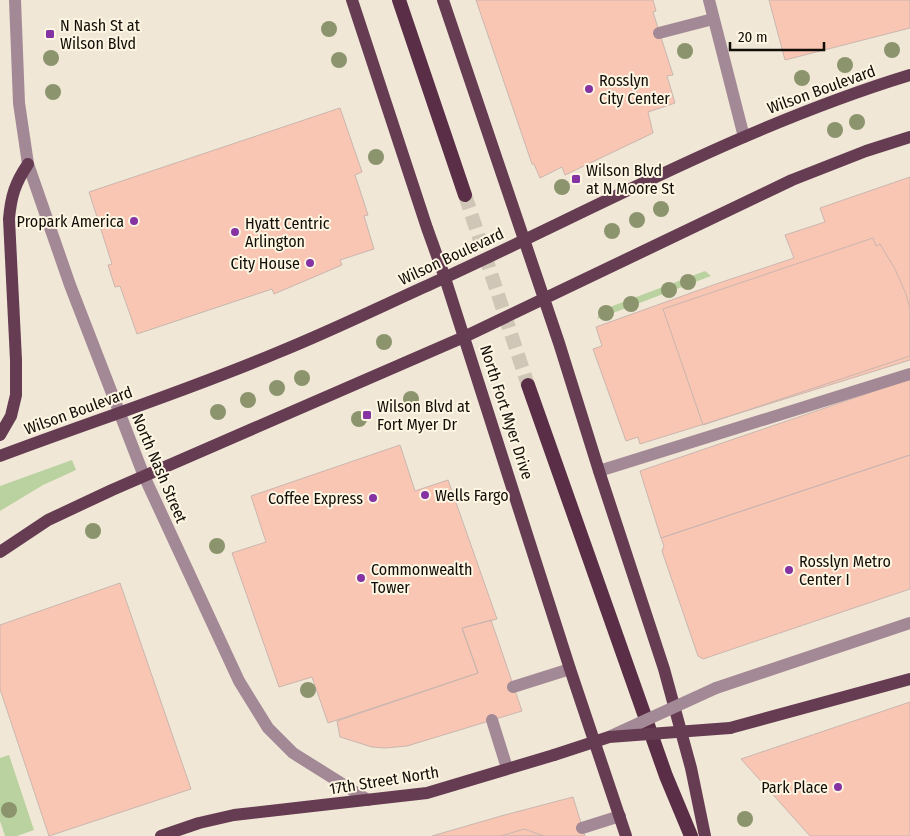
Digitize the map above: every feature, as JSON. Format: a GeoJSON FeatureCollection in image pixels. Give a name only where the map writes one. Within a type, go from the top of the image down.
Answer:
{"type":"FeatureCollection","features":[{"type":"Feature","properties":{"kind":"highway"},"geometry":{"type":"LineString","coordinates":[[399,0],[465,195]]}},
{"type":"Feature","properties":{"kind":"highway","name":"North Fort Myer Drive"},"geometry":{"type":"LineString","coordinates":[[528,385],[663,767],[691,836]]}},
{"type":"Feature","properties":{"kind":"main road","name":"North Fort Myer Drive"},"geometry":{"type":"LineString","coordinates":[[352,0],[445,278],[570,669],[626,836]]}},
{"type":"Feature","properties":{"kind":"main road"},"geometry":{"type":"LineString","coordinates":[[443,0],[544,299],[664,669],[691,768],[705,836]]}},
{"type":"Feature","properties":{"kind":"main road","name":"Wilson Boulevard"},"geometry":{"type":"LineString","coordinates":[[0,456],[166,396],[279,352],[445,278],[744,136],[832,100],[910,75]]}},
{"type":"Feature","properties":{"kind":"main road"},"geometry":{"type":"LineString","coordinates":[[0,552],[48,520],[464,336],[792,180],[866,151],[910,137]]}},
{"type":"Feature","properties":{"kind":"main road"},"geometry":{"type":"LineString","coordinates":[[0,435],[11,416],[16,395],[10,205],[13,190],[28,164]]}},
{"type":"Feature","properties":{"kind":"main road","name":"17th Street North"},"geometry":{"type":"LineString","coordinates":[[161,836],[199,823],[234,815],[437,790],[609,737],[730,728],[910,679]]}},
{"type":"Feature","properties":{"kind":"street","name":"North Nash Street"},"geometry":{"type":"LineString","coordinates":[[15,0],[19,103],[28,164],[70,285],[144,476],[239,681],[268,728],[293,753],[368,800]]}},
{"type":"Feature","properties":{"kind":"street"},"geometry":{"type":"LineString","coordinates":[[708,0],[744,136]]}},
{"type":"Feature","properties":{"kind":"street"},"geometry":{"type":"LineString","coordinates":[[659,33],[713,20]]}},
{"type":"Feature","properties":{"kind":"street"},"geometry":{"type":"LineString","coordinates":[[599,471],[910,374]]}},
{"type":"Feature","properties":{"kind":"street"},"geometry":{"type":"LineString","coordinates":[[609,737],[716,688],[910,623]]}},
{"type":"Feature","properties":{"kind":"street"},"geometry":{"type":"LineString","coordinates":[[513,687],[570,669]]}},
{"type":"Feature","properties":{"kind":"street"},"geometry":{"type":"LineString","coordinates":[[492,720],[507,768]]}},
{"type":"Feature","properties":{"kind":"street"},"geometry":{"type":"LineString","coordinates":[[582,828],[620,816]]}},
{"type":"Feature","properties":{"kind":"green space"},"geometry":{"type":"Polygon","coordinates":[[[705,271],[711,276],[597,319],[602,310],[705,271]]]}},
{"type":"Feature","properties":{"kind":"green space"},"geometry":{"type":"Polygon","coordinates":[[[72,460],[76,470],[43,485],[0,511],[0,486],[72,460]]]}},
{"type":"Feature","properties":{"kind":"green space"},"geometry":{"type":"Polygon","coordinates":[[[9,755],[34,830],[17,836],[5,836],[0,821],[0,758],[9,755]]]}},
{"type":"Feature","properties":{"kind":"building","name":"Rosslyn City Center"},"geometry":{"type":"Polygon","coordinates":[[[476,0],[653,0],[656,11],[653,12],[673,75],[667,76],[675,103],[648,112],[653,133],[565,175],[562,167],[540,178],[534,164],[532,164],[476,0]]]}},
{"type":"Feature","properties":{"kind":"building"},"geometry":{"type":"Polygon","coordinates":[[[769,0],[910,0],[910,28],[785,60],[769,0]]]}},
{"type":"Feature","properties":{"kind":"building","name":"Hyatt Centric Arlington"},"geometry":{"type":"Polygon","coordinates":[[[340,108],[362,172],[355,175],[368,215],[364,216],[374,249],[340,260],[342,265],[274,294],[272,289],[137,334],[120,286],[115,287],[108,265],[112,264],[89,192],[340,108]]]}},
{"type":"Feature","properties":{"kind":"building"},"geometry":{"type":"Polygon","coordinates":[[[910,177],[910,360],[640,444],[638,437],[626,441],[593,349],[602,346],[596,327],[794,258],[785,235],[825,222],[820,208],[910,177]]]}},
{"type":"Feature","properties":{"kind":"building"},"geometry":{"type":"Polygon","coordinates":[[[873,238],[876,246],[880,244],[895,269],[906,294],[910,309],[910,356],[703,425],[663,309],[873,238]]]}},
{"type":"Feature","properties":{"kind":"building"},"geometry":{"type":"Polygon","coordinates":[[[910,379],[910,455],[661,538],[640,471],[910,379]]]}},
{"type":"Feature","properties":{"kind":"building","name":"Commonwealth Tower"},"geometry":{"type":"Polygon","coordinates":[[[400,445],[415,491],[448,480],[497,619],[462,628],[478,673],[328,723],[312,677],[279,687],[232,553],[266,542],[251,496],[400,445]]]}},
{"type":"Feature","properties":{"kind":"building","name":"Rosslyn Metro Center I"},"geometry":{"type":"Polygon","coordinates":[[[910,455],[910,589],[703,659],[698,656],[662,551],[664,546],[661,538],[910,455]]]}},
{"type":"Feature","properties":{"kind":"building"},"geometry":{"type":"Polygon","coordinates":[[[120,583],[191,789],[49,836],[0,689],[0,625],[120,583]]]}},
{"type":"Feature","properties":{"kind":"building"},"geometry":{"type":"Polygon","coordinates":[[[491,620],[522,711],[407,746],[372,747],[340,737],[337,721],[478,673],[462,628],[491,620]]]}},
{"type":"Feature","properties":{"kind":"building","name":"Park Place"},"geometry":{"type":"Polygon","coordinates":[[[910,702],[910,836],[810,836],[741,759],[910,702]]]}},
{"type":"Feature","properties":{"kind":"building"},"geometry":{"type":"Polygon","coordinates":[[[573,797],[585,836],[432,836],[501,816],[573,797]]]}},
{"type":"Feature","properties":{"kind":"building"},"geometry":{"type":"Polygon","coordinates":[[[524,829],[544,836],[501,836],[524,829]]]}},
{"type":"Feature","properties":{"kind":"tunnel"},"geometry":{"type":"LineString","coordinates":[[465,195],[528,385]]}},
{"type":"Feature","properties":{"kind":"place","name":"N Nash St at Wilson Blvd"},"geometry":{"type":"Point","coordinates":[50,34]}},
{"type":"Feature","properties":{"kind":"place","name":"Rosslyn City Center"},"geometry":{"type":"Point","coordinates":[589,89]}},
{"type":"Feature","properties":{"kind":"place","name":"Wilson Blvd at N Moore St"},"geometry":{"type":"Point","coordinates":[576,179]}},
{"type":"Feature","properties":{"kind":"place","name":"Propark America"},"geometry":{"type":"Point","coordinates":[134,221]}},
{"type":"Feature","properties":{"kind":"place","name":"Hyatt Centric Arlington"},"geometry":{"type":"Point","coordinates":[235,232]}},
{"type":"Feature","properties":{"kind":"place","name":"City House"},"geometry":{"type":"Point","coordinates":[310,263]}},
{"type":"Feature","properties":{"kind":"place","name":"Wilson Blvd at Fort Myer Dr"},"geometry":{"type":"Point","coordinates":[367,415]}},
{"type":"Feature","properties":{"kind":"place","name":"Wells Fargo"},"geometry":{"type":"Point","coordinates":[425,495]}},
{"type":"Feature","properties":{"kind":"place","name":"Coffee Express"},"geometry":{"type":"Point","coordinates":[373,498]}},
{"type":"Feature","properties":{"kind":"place","name":"Rosslyn Metro Center I"},"geometry":{"type":"Point","coordinates":[789,570]}},
{"type":"Feature","properties":{"kind":"place","name":"Commonwealth Tower"},"geometry":{"type":"Point","coordinates":[361,578]}},
{"type":"Feature","properties":{"kind":"place","name":"Park Place"},"geometry":{"type":"Point","coordinates":[838,787]}}]}
